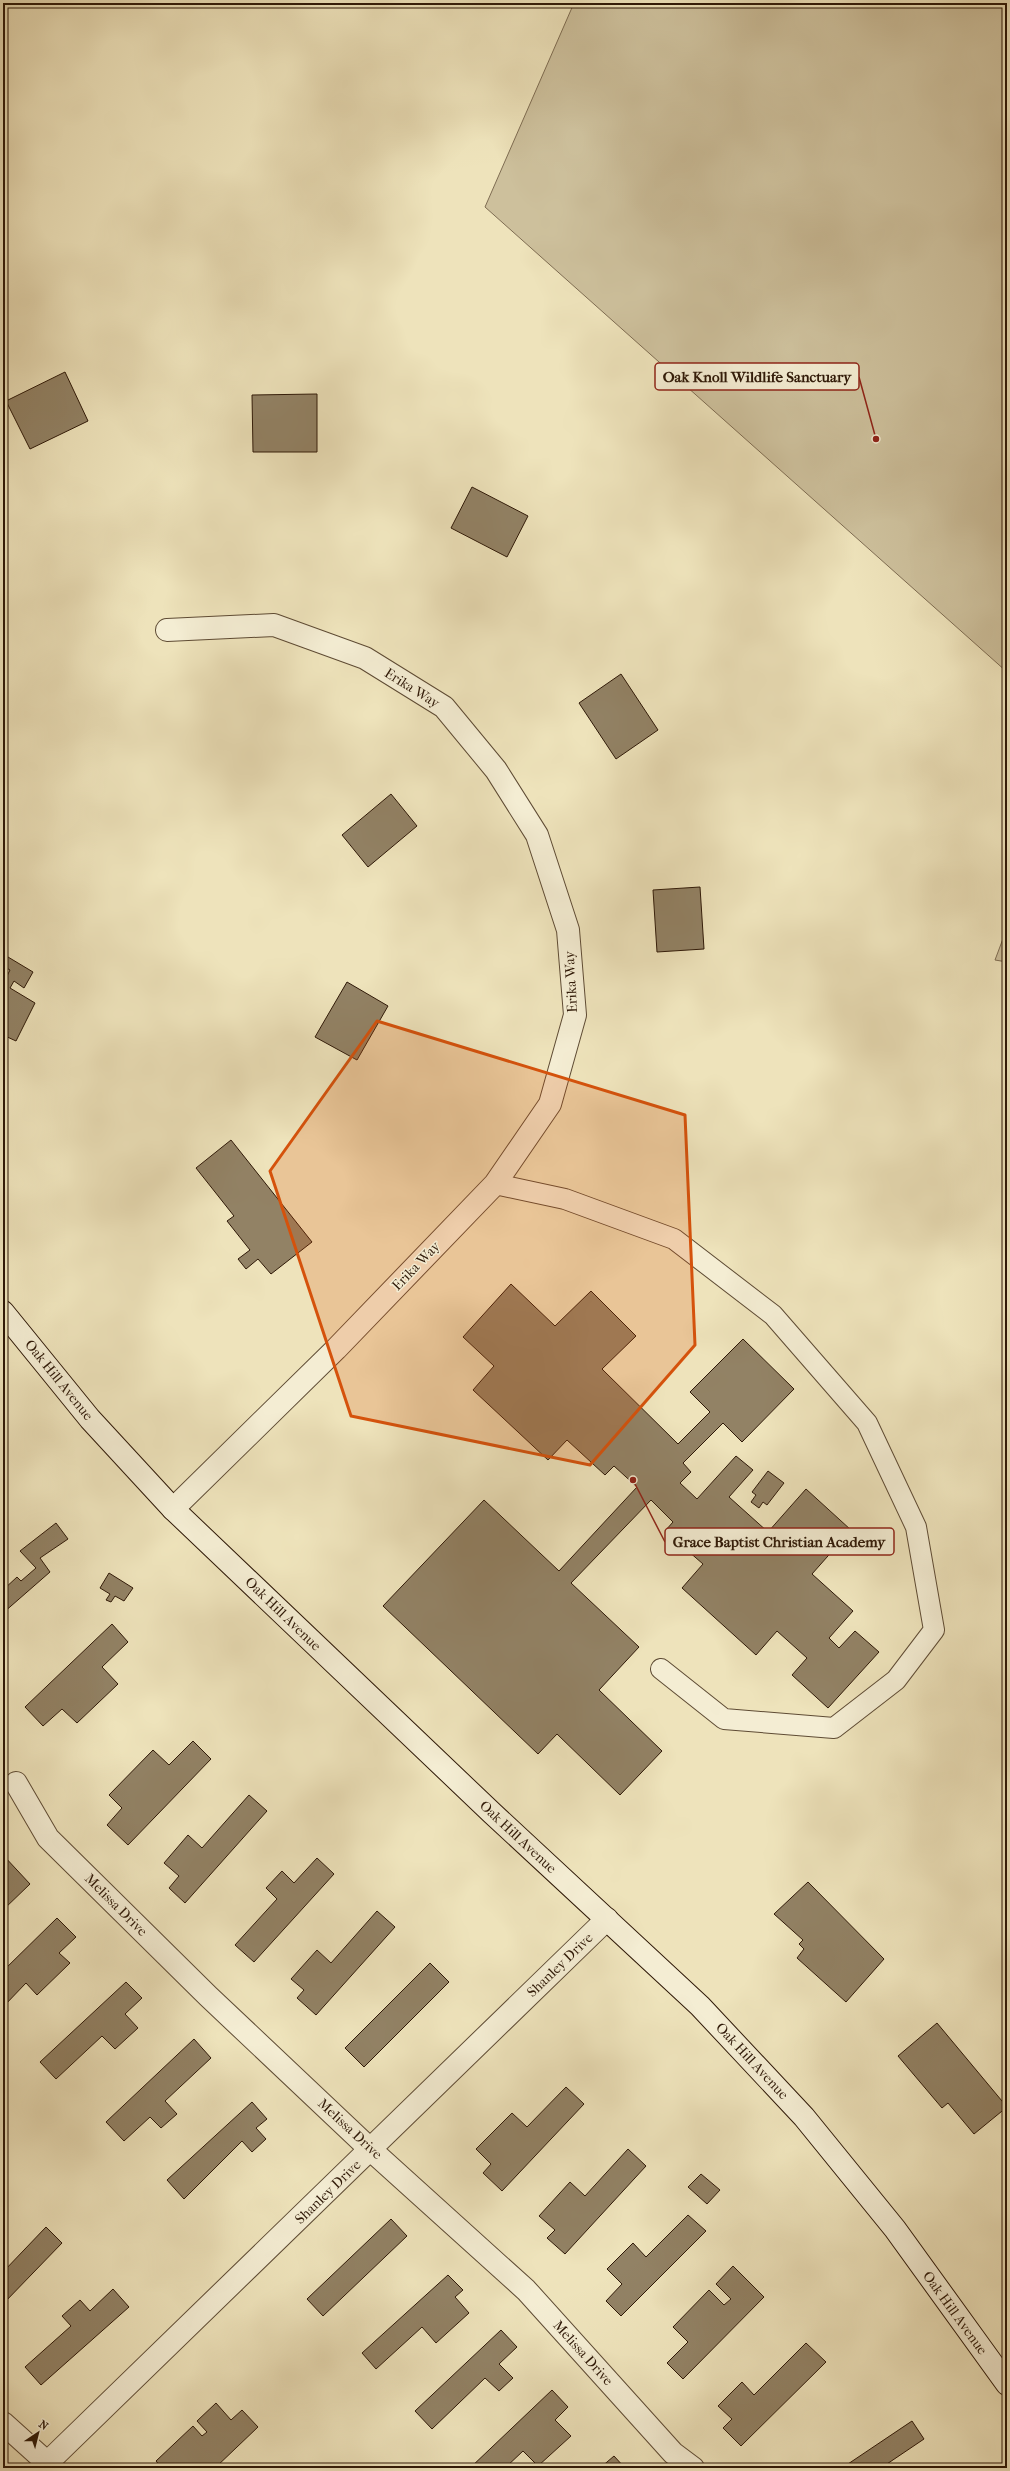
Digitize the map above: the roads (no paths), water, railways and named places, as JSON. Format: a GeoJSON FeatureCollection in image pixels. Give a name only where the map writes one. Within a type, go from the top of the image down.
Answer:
{"type":"FeatureCollection","features":[{"type":"Feature","properties":{"kind":"street","name":"Erika Way"},"geometry":{"type":"LineString","coordinates":[[167,630],[274,625],[365,658],[444,707],[496,770],[537,835],[568,930],[575,1015],[550,1104],[495,1184],[336,1349],[173,1509]]}},
{"type":"Feature","properties":{"kind":"street","name":"Oak Hill Avenue"},"geometry":{"type":"LineString","coordinates":[[3,1312],[90,1419],[173,1509],[492,1813],[700,2006],[804,2117],[895,2229],[1007,2384]]}},
{"type":"Feature","properties":{"kind":"street","name":"Melissa Drive"},"geometry":{"type":"LineString","coordinates":[[16,1783],[48,1838],[208,1996],[371,2150],[526,2290],[673,2454],[693,2468]]}},
{"type":"Feature","properties":{"kind":"street","name":"Shanley Drive"},"geometry":{"type":"LineString","coordinates":[[50,2465],[607,1919]]}},
{"type":"Feature","properties":{"kind":"street"},"geometry":{"type":"LineString","coordinates":[[3,2422],[50,2465]]}},
{"type":"Feature","properties":{"kind":"lane"},"geometry":{"type":"LineString","coordinates":[[495,1184],[565,1199],[674,1239],[773,1315],[867,1423],[916,1527],[934,1630],[896,1680],[834,1728],[724,1719],[661,1669]]}},
{"type":"Feature","properties":{"kind":"place","name":"Oak Knoll Wildlife Sanctuary"},"geometry":{"type":"Point","coordinates":[876,439]}},
{"type":"Feature","properties":{"kind":"place","name":"Grace Baptist Christian Academy"},"geometry":{"type":"Point","coordinates":[633,1480]}}]}
